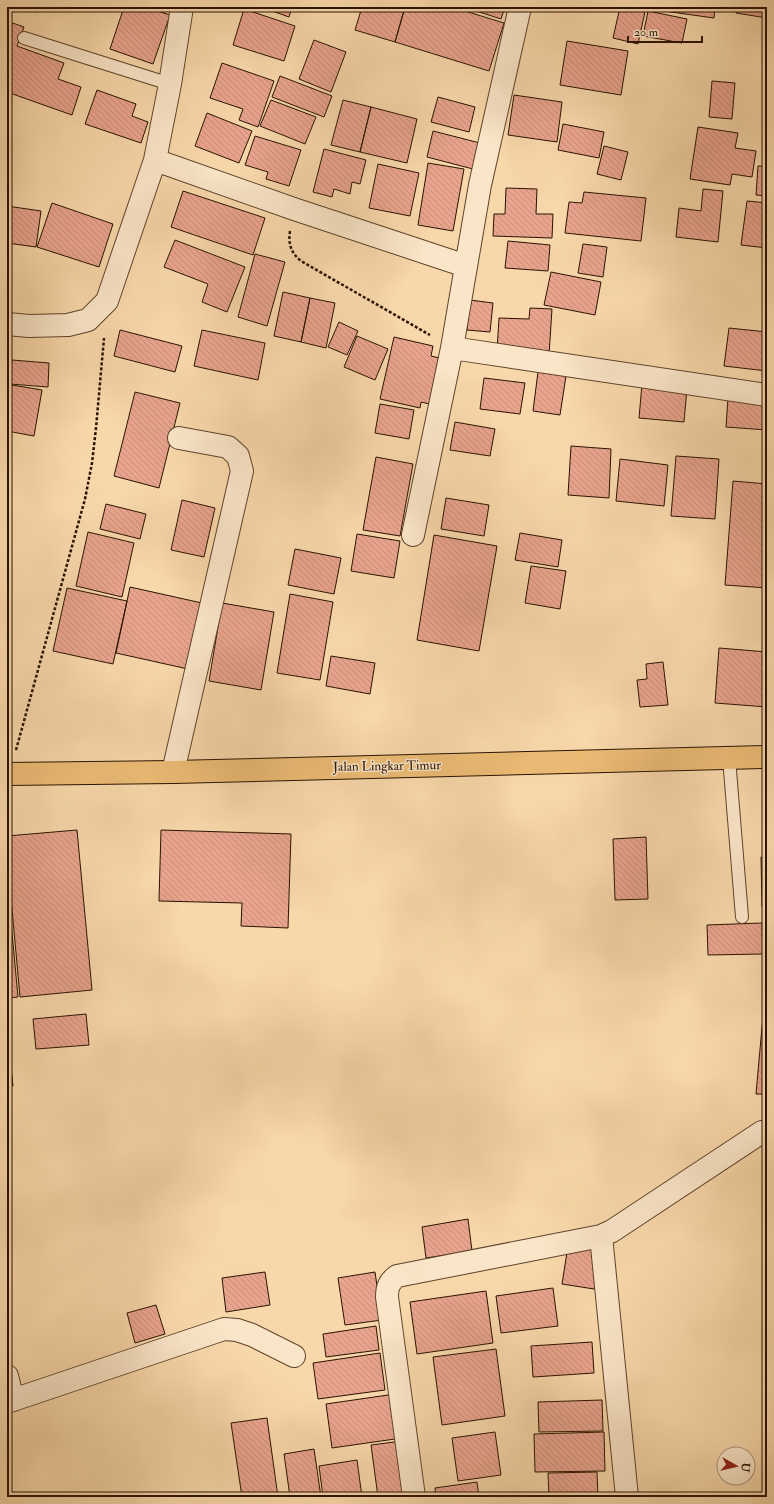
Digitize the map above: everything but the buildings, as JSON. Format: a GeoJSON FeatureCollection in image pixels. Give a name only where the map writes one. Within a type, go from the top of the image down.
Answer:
{"type":"FeatureCollection","features":[{"type":"Feature","properties":{"kind":"highway","name":"Jalan Lingkar Timur"},"geometry":{"type":"LineString","coordinates":[[8,774],[173,772],[767,757]]}},
{"type":"Feature","properties":{"kind":"street"},"geometry":{"type":"LineString","coordinates":[[7,324],[28,326],[68,326],[88,320],[106,302],[155,160],[170,84],[182,7]]}},
{"type":"Feature","properties":{"kind":"street"},"geometry":{"type":"LineString","coordinates":[[413,536],[452,348],[480,185],[520,7]]}},
{"type":"Feature","properties":{"kind":"street"},"geometry":{"type":"LineString","coordinates":[[155,160],[294,209],[466,266]]}},
{"type":"Feature","properties":{"kind":"street"},"geometry":{"type":"LineString","coordinates":[[452,348],[767,395]]}},
{"type":"Feature","properties":{"kind":"street"},"geometry":{"type":"LineString","coordinates":[[173,772],[242,471],[238,456],[228,447],[180,438]]}},
{"type":"Feature","properties":{"kind":"street"},"geometry":{"type":"LineString","coordinates":[[414,1497],[387,1297],[387,1288],[391,1282],[397,1276],[601,1236],[612,1231],[762,1132],[767,1131]]}},
{"type":"Feature","properties":{"kind":"street"},"geometry":{"type":"LineString","coordinates":[[601,1236],[627,1497]]}},
{"type":"Feature","properties":{"kind":"street"},"geometry":{"type":"LineString","coordinates":[[7,1376],[10,1401],[224,1329],[237,1330],[252,1335],[294,1356]]}},
{"type":"Feature","properties":{"kind":"lane"},"geometry":{"type":"LineString","coordinates":[[24,38],[170,84]]}},
{"type":"Feature","properties":{"kind":"lane"},"geometry":{"type":"LineString","coordinates":[[729,758],[742,917]]}},
{"type":"Feature","properties":{"kind":"path"},"geometry":{"type":"LineString","coordinates":[[294,209],[289,236],[290,248],[294,255],[301,261],[452,348]]}},
{"type":"Feature","properties":{"kind":"path"},"geometry":{"type":"LineString","coordinates":[[8,774],[85,499],[92,463],[96,428],[106,302]]}}]}
